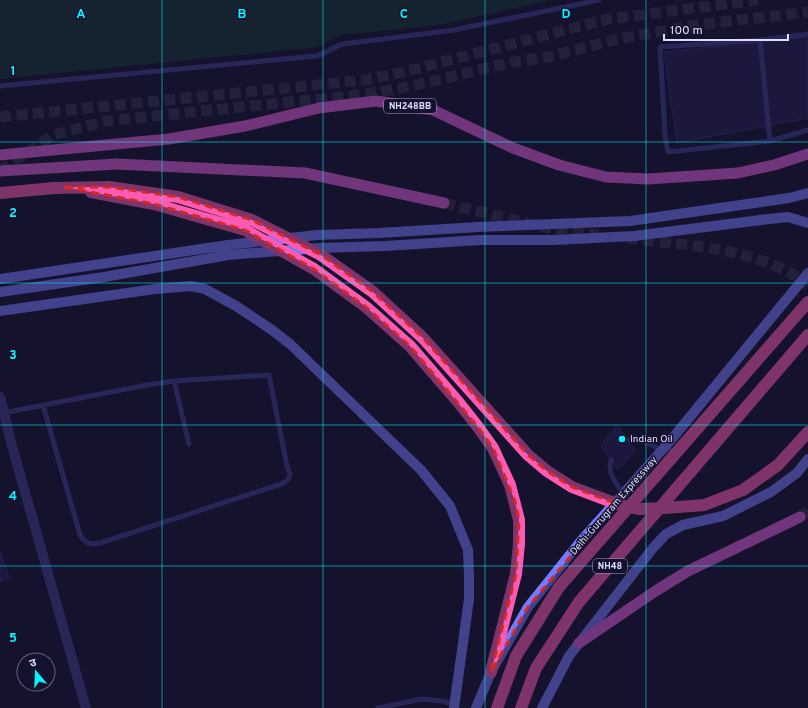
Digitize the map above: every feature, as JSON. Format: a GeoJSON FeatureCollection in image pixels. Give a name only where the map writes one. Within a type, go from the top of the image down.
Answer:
{"type":"FeatureCollection","features":[{"type":"Feature","properties":{"kind":"highway","name":"NH248BB"},"geometry":{"type":"LineString","coordinates":[[0,155],[169,139],[245,126],[319,108],[376,101],[433,110],[513,148],[559,166],[606,177],[648,179],[738,173],[774,165],[808,154]]}},
{"type":"Feature","properties":{"kind":"highway"},"geometry":{"type":"LineString","coordinates":[[0,171],[117,164],[305,173],[444,203]]}},
{"type":"Feature","properties":{"kind":"highway"},"geometry":{"type":"LineString","coordinates":[[64,187],[154,204],[245,230],[319,274],[366,307],[410,346],[459,403],[493,448],[510,485],[519,520],[519,544],[516,574],[490,672]]}},
{"type":"Feature","properties":{"kind":"highway"},"geometry":{"type":"LineString","coordinates":[[0,193],[64,187],[109,187],[178,197],[252,220],[321,256],[373,292],[423,338],[528,455],[547,471],[572,487],[595,497],[620,505],[640,509],[704,505],[743,490],[778,465],[808,432]]}},
{"type":"Feature","properties":{"kind":"highway","name":"Delhi-Gurugram Expressway"},"geometry":{"type":"LineString","coordinates":[[497,708],[516,656],[559,587],[808,302]]}},
{"type":"Feature","properties":{"kind":"highway","name":"NH48"},"geometry":{"type":"LineString","coordinates":[[521,708],[536,668],[579,602],[808,335]]}},
{"type":"Feature","properties":{"kind":"highway"},"geometry":{"type":"LineString","coordinates":[[579,644],[657,590],[688,571],[800,517]]}},
{"type":"Feature","properties":{"kind":"main road"},"geometry":{"type":"LineString","coordinates":[[0,279],[228,245],[317,235],[630,221],[789,198],[808,193]]}},
{"type":"Feature","properties":{"kind":"main road"},"geometry":{"type":"LineString","coordinates":[[0,292],[104,277],[228,254],[480,240],[554,240],[634,236],[788,217],[808,223]]}},
{"type":"Feature","properties":{"kind":"main road"},"geometry":{"type":"LineString","coordinates":[[476,708],[490,672],[528,607],[580,542],[662,450],[808,273]]}},
{"type":"Feature","properties":{"kind":"main road"},"geometry":{"type":"LineString","coordinates":[[0,311],[155,289],[191,286],[205,289],[236,306],[290,344],[421,470],[450,506],[468,550],[469,576],[469,599],[454,706]]}},
{"type":"Feature","properties":{"kind":"main road"},"geometry":{"type":"LineString","coordinates":[[542,708],[569,656],[653,548],[666,534],[683,525],[723,516],[771,492],[797,473],[808,459]]}},
{"type":"Feature","properties":{"kind":"street"},"geometry":{"type":"LineString","coordinates":[[0,397],[3,413],[86,708]]}},
{"type":"Feature","properties":{"kind":"lane"},"geometry":{"type":"LineString","coordinates":[[0,86],[316,56],[324,54],[343,44],[460,29],[599,0]]}},
{"type":"Feature","properties":{"kind":"lane"},"geometry":{"type":"LineString","coordinates":[[808,34],[760,40],[660,47],[665,135],[668,152],[770,141],[808,130]]}},
{"type":"Feature","properties":{"kind":"lane"},"geometry":{"type":"LineString","coordinates":[[760,40],[770,141]]}},
{"type":"Feature","properties":{"kind":"lane"},"geometry":{"type":"LineString","coordinates":[[3,413],[146,384],[269,375],[287,466],[290,474],[288,480],[281,484],[91,545],[85,542],[80,535],[43,405]]}},
{"type":"Feature","properties":{"kind":"lane"},"geometry":{"type":"LineString","coordinates":[[174,381],[189,444]]}},
{"type":"Feature","properties":{"kind":"lane"},"geometry":{"type":"LineString","coordinates":[[628,440],[638,439],[662,450],[679,450]]}},
{"type":"Feature","properties":{"kind":"lane"},"geometry":{"type":"LineString","coordinates":[[611,460],[609,467],[611,476],[623,494]]}},
{"type":"Feature","properties":{"kind":"lane"},"geometry":{"type":"LineString","coordinates":[[378,708],[422,699],[442,701],[454,706]]}},
{"type":"Feature","properties":{"kind":"highlighted area"},"geometry":{"type":"Polygon","coordinates":[[[64,187],[109,187],[178,197],[252,220],[321,255],[373,292],[423,338],[528,455],[547,471],[572,487],[615,503],[528,607],[491,672],[516,574],[519,520],[515,501],[493,448],[478,427],[410,346],[366,307],[314,269],[245,230],[154,204],[64,187]]]}},
{"type":"Feature","properties":{"kind":"green space"},"geometry":{"type":"Polygon","coordinates":[[[0,0],[553,0],[439,25],[342,35],[319,47],[0,79],[0,0]]]}},
{"type":"Feature","properties":{"kind":"building"},"geometry":{"type":"Polygon","coordinates":[[[808,37],[808,118],[677,143],[664,52],[808,37]]]}},
{"type":"Feature","properties":{"kind":"building"},"geometry":{"type":"Polygon","coordinates":[[[617,425],[636,451],[618,470],[601,445],[617,425]]]}},
{"type":"Feature","properties":{"kind":"building"},"geometry":{"type":"Polygon","coordinates":[[[0,550],[9,578],[0,581],[0,550]]]}},
{"type":"Feature","properties":{"kind":"tunnel"},"geometry":{"type":"LineString","coordinates":[[0,117],[365,80],[404,72],[608,19],[758,0]]}},
{"type":"Feature","properties":{"kind":"tunnel"},"geometry":{"type":"LineString","coordinates":[[0,171],[53,135],[106,121],[367,94],[407,87],[513,62],[548,57],[618,39],[697,25],[808,12]]}},
{"type":"Feature","properties":{"kind":"tunnel"},"geometry":{"type":"LineString","coordinates":[[444,203],[556,230],[598,235]]}},
{"type":"Feature","properties":{"kind":"tunnel"},"geometry":{"type":"LineString","coordinates":[[627,238],[690,245],[732,252],[771,264],[790,273],[808,285]]}},
{"type":"Feature","properties":{"kind":"tunnel"},"geometry":{"type":"LineString","coordinates":[[800,517],[808,511]]}},
{"type":"Feature","properties":{"kind":"place","name":"Indian Oil"},"geometry":{"type":"Point","coordinates":[622,439]}}]}
